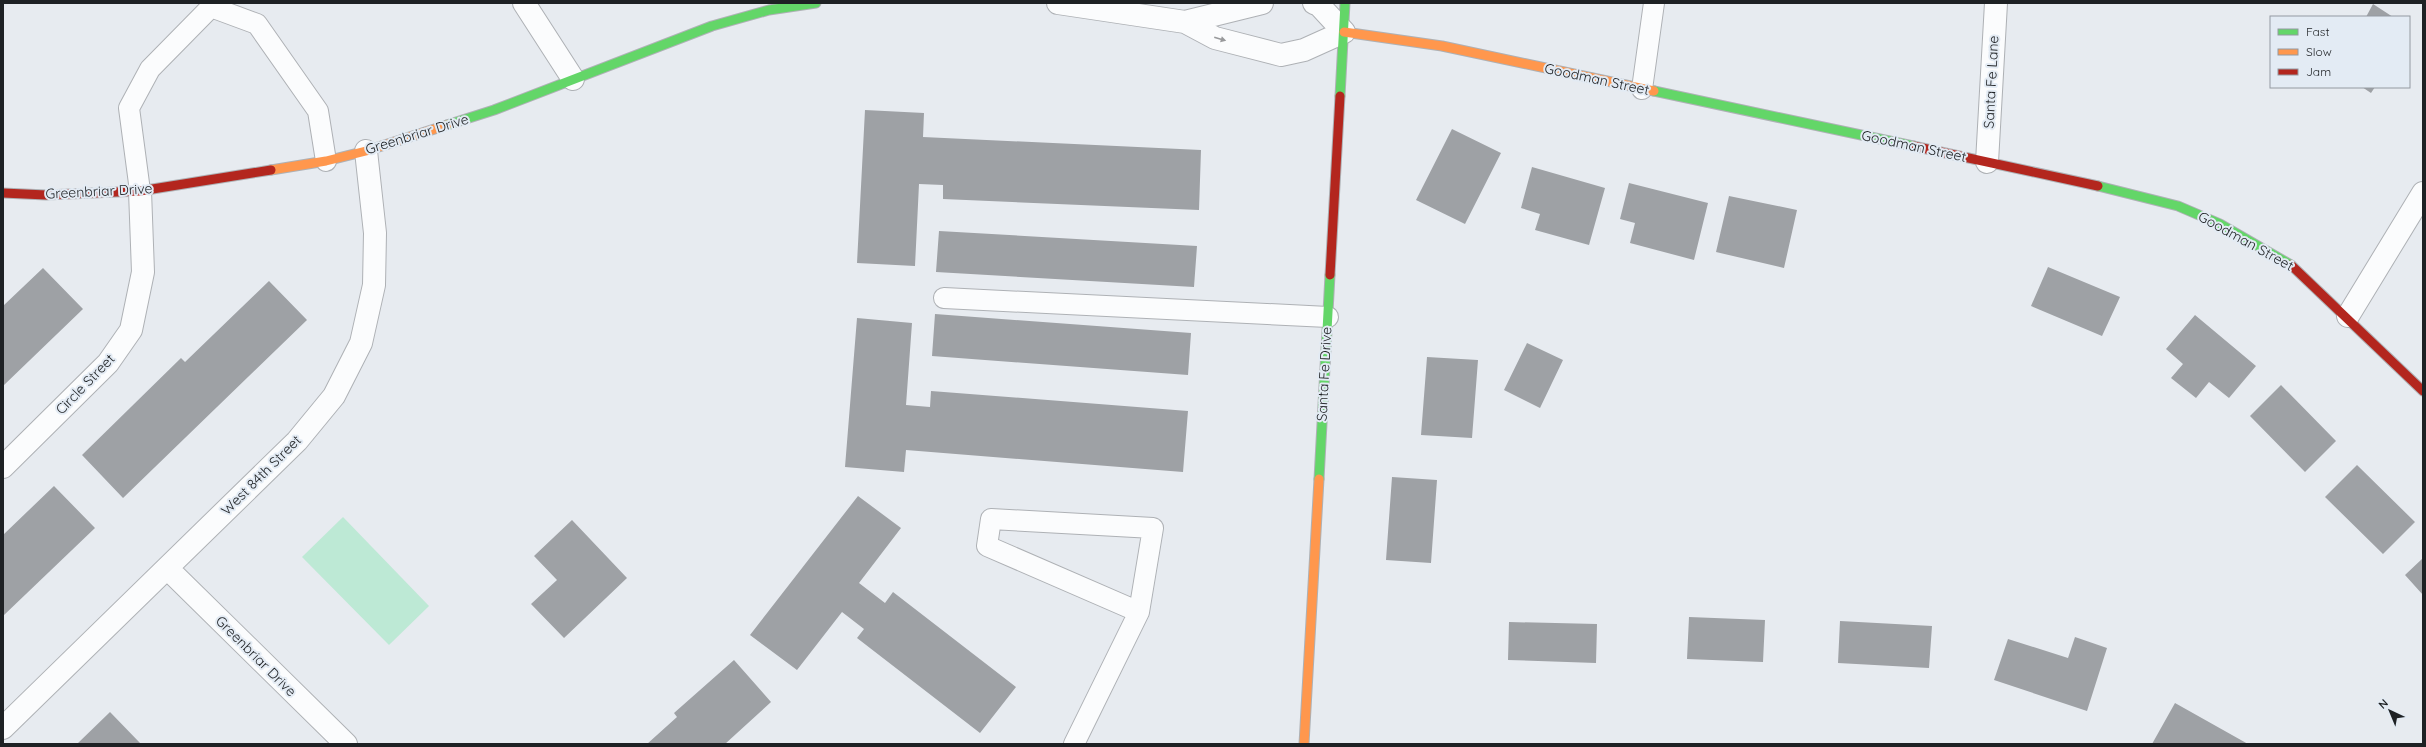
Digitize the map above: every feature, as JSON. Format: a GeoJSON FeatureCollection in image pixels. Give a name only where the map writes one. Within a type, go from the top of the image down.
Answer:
{"type":"FeatureCollection","features":[{"type":"Feature","properties":{"kind":"street"},"geometry":{"type":"LineString","coordinates":[[524,3],[573,79]]}},
{"type":"Feature","properties":{"kind":"street","name":"Greenbriar Drive"},"geometry":{"type":"LineString","coordinates":[[3,193],[46,195],[140,191],[326,161],[366,151],[494,110],[712,26],[769,10],[793,5],[816,3]]}},
{"type":"Feature","properties":{"kind":"street"},"geometry":{"type":"LineString","coordinates":[[1058,3],[1185,22],[1215,38],[1281,55],[1304,50],[1344,32],[1320,4],[1314,3]]}},
{"type":"Feature","properties":{"kind":"street"},"geometry":{"type":"LineString","coordinates":[[1185,22],[1262,3]]}},
{"type":"Feature","properties":{"kind":"street","name":"Santa Fe Drive"},"geometry":{"type":"LineString","coordinates":[[1304,744],[1345,3]]}},
{"type":"Feature","properties":{"kind":"street","name":"Santa Fe Lane"},"geometry":{"type":"LineString","coordinates":[[1987,162],[1996,3]]}},
{"type":"Feature","properties":{"kind":"street","name":"Goodman Street"},"geometry":{"type":"LineString","coordinates":[[1344,32],[1442,46],[2113,189],[2170,204],[2220,224],[2271,252],[2298,270],[2348,316],[2423,391]]}},
{"type":"Feature","properties":{"kind":"street","name":"West 84th Street"},"geometry":{"type":"LineString","coordinates":[[3,728],[297,441],[334,396],[361,343],[374,278],[375,233],[366,151]]}},
{"type":"Feature","properties":{"kind":"street","name":"Circle Street"},"geometry":{"type":"LineString","coordinates":[[3,467],[108,363],[131,330],[143,272],[140,191]]}},
{"type":"Feature","properties":{"kind":"street"},"geometry":{"type":"LineString","coordinates":[[2348,316],[2423,193]]}},
{"type":"Feature","properties":{"kind":"street","name":"Greenbriar Drive"},"geometry":{"type":"LineString","coordinates":[[167,568],[346,744]]}},
{"type":"Feature","properties":{"kind":"lane"},"geometry":{"type":"LineString","coordinates":[[1642,89],[1654,3]]}},
{"type":"Feature","properties":{"kind":"lane"},"geometry":{"type":"LineString","coordinates":[[140,191],[129,108],[150,69],[211,7],[257,24],[318,111],[326,161]]}},
{"type":"Feature","properties":{"kind":"lane"},"geometry":{"type":"LineString","coordinates":[[944,298],[1328,317]]}},
{"type":"Feature","properties":{"kind":"lane"},"geometry":{"type":"LineString","coordinates":[[1074,744],[1139,612],[1153,528],[991,519],[987,546],[1139,612]]}},
{"type":"Feature","properties":{"kind":"green space"},"geometry":{"type":"Polygon","coordinates":[[[343,517],[429,606],[389,645],[302,557],[343,517]]]}},
{"type":"Feature","properties":{"kind":"building"},"geometry":{"type":"Polygon","coordinates":[[[2373,4],[2391,16],[2367,16],[2373,4]]]}},
{"type":"Feature","properties":{"kind":"building"},"geometry":{"type":"Polygon","coordinates":[[[2364,88],[2374,88],[2371,93],[2364,88]]]}},
{"type":"Feature","properties":{"kind":"building"},"geometry":{"type":"Polygon","coordinates":[[[865,110],[924,113],[923,137],[1201,150],[1199,210],[943,199],[943,185],[919,184],[915,266],[857,263],[865,110]]]}},
{"type":"Feature","properties":{"kind":"building"},"geometry":{"type":"Polygon","coordinates":[[[1452,129],[1501,153],[1465,224],[1416,200],[1452,129]]]}},
{"type":"Feature","properties":{"kind":"building"},"geometry":{"type":"Polygon","coordinates":[[[1532,167],[1605,188],[1589,245],[1535,230],[1540,214],[1521,208],[1532,167]]]}},
{"type":"Feature","properties":{"kind":"building"},"geometry":{"type":"Polygon","coordinates":[[[1629,183],[1708,203],[1694,260],[1630,243],[1635,223],[1620,219],[1629,183]]]}},
{"type":"Feature","properties":{"kind":"building"},"geometry":{"type":"Polygon","coordinates":[[[1729,196],[1797,210],[1784,268],[1716,252],[1729,196]]]}},
{"type":"Feature","properties":{"kind":"building"},"geometry":{"type":"Polygon","coordinates":[[[939,231],[1197,246],[1194,287],[936,272],[939,231]]]}},
{"type":"Feature","properties":{"kind":"building"},"geometry":{"type":"Polygon","coordinates":[[[2048,267],[2120,297],[2102,336],[2031,306],[2048,267]]]}},
{"type":"Feature","properties":{"kind":"building"},"geometry":{"type":"Polygon","coordinates":[[[43,268],[83,309],[3,386],[3,306],[43,268]]]}},
{"type":"Feature","properties":{"kind":"building"},"geometry":{"type":"Polygon","coordinates":[[[269,281],[307,320],[123,498],[82,455],[181,358],[185,362],[269,281]]]}},
{"type":"Feature","properties":{"kind":"building"},"geometry":{"type":"Polygon","coordinates":[[[935,314],[1191,333],[1188,375],[932,356],[935,314]]]}},
{"type":"Feature","properties":{"kind":"building"},"geometry":{"type":"Polygon","coordinates":[[[2195,315],[2256,366],[2229,398],[2209,382],[2196,398],[2171,378],[2183,364],[2166,349],[2195,315]]]}},
{"type":"Feature","properties":{"kind":"building"},"geometry":{"type":"Polygon","coordinates":[[[857,318],[912,323],[906,405],[930,407],[931,391],[1188,411],[1183,472],[906,450],[904,472],[845,467],[857,318]]]}},
{"type":"Feature","properties":{"kind":"building"},"geometry":{"type":"Polygon","coordinates":[[[1527,343],[1563,360],[1540,408],[1504,390],[1527,343]]]}},
{"type":"Feature","properties":{"kind":"building"},"geometry":{"type":"Polygon","coordinates":[[[1427,357],[1478,360],[1472,438],[1421,435],[1427,357]]]}},
{"type":"Feature","properties":{"kind":"building"},"geometry":{"type":"Polygon","coordinates":[[[2281,385],[2336,441],[2305,472],[2250,416],[2281,385]]]}},
{"type":"Feature","properties":{"kind":"building"},"geometry":{"type":"Polygon","coordinates":[[[2357,465],[2415,522],[2383,554],[2325,497],[2357,465]]]}},
{"type":"Feature","properties":{"kind":"building"},"geometry":{"type":"Polygon","coordinates":[[[1392,477],[1437,480],[1431,563],[1386,560],[1392,477]]]}},
{"type":"Feature","properties":{"kind":"building"},"geometry":{"type":"Polygon","coordinates":[[[54,486],[95,528],[3,616],[3,535],[54,486]]]}},
{"type":"Feature","properties":{"kind":"building"},"geometry":{"type":"Polygon","coordinates":[[[858,496],[901,528],[859,583],[885,603],[893,592],[1016,687],[980,733],[857,638],[864,629],[842,612],[797,670],[750,635],[858,496]]]}},
{"type":"Feature","properties":{"kind":"building"},"geometry":{"type":"Polygon","coordinates":[[[572,520],[627,578],[564,638],[531,604],[557,580],[534,556],[572,520]]]}},
{"type":"Feature","properties":{"kind":"building"},"geometry":{"type":"Polygon","coordinates":[[[2423,558],[2423,595],[2405,575],[2423,558]]]}},
{"type":"Feature","properties":{"kind":"building"},"geometry":{"type":"Polygon","coordinates":[[[1689,617],[1765,620],[1763,662],[1687,659],[1689,617]]]}},
{"type":"Feature","properties":{"kind":"building"},"geometry":{"type":"Polygon","coordinates":[[[1840,621],[1932,626],[1929,668],[1838,663],[1840,621]]]}},
{"type":"Feature","properties":{"kind":"building"},"geometry":{"type":"Polygon","coordinates":[[[1509,622],[1597,624],[1596,663],[1508,660],[1509,622]]]}},
{"type":"Feature","properties":{"kind":"building"},"geometry":{"type":"Polygon","coordinates":[[[2075,637],[2107,648],[2087,711],[1994,680],[2008,639],[2068,658],[2075,637]]]}},
{"type":"Feature","properties":{"kind":"building"},"geometry":{"type":"Polygon","coordinates":[[[734,660],[771,702],[725,744],[647,744],[677,717],[674,713],[734,660]]]}},
{"type":"Feature","properties":{"kind":"building"},"geometry":{"type":"Polygon","coordinates":[[[2175,703],[2248,744],[2152,744],[2175,703]]]}},
{"type":"Feature","properties":{"kind":"building"},"geometry":{"type":"Polygon","coordinates":[[[110,712],[141,744],[77,744],[110,712]]]}},
{"type":"Feature","properties":{"kind":"traffic: fast"},"geometry":{"type":"LineString","coordinates":[[447,125],[494,110],[712,26],[769,10],[816,3]]}},
{"type":"Feature","properties":{"kind":"traffic: fast"},"geometry":{"type":"LineString","coordinates":[[1340,96],[1345,3]]}},
{"type":"Feature","properties":{"kind":"traffic: fast"},"geometry":{"type":"LineString","coordinates":[[1654,91],[1913,146]]}},
{"type":"Feature","properties":{"kind":"traffic: fast"},"geometry":{"type":"LineString","coordinates":[[2098,186],[2178,206],[2220,224],[2291,265]]}},
{"type":"Feature","properties":{"kind":"traffic: fast"},"geometry":{"type":"LineString","coordinates":[[1319,479],[1330,275]]}},
{"type":"Feature","properties":{"kind":"traffic: slow"},"geometry":{"type":"LineString","coordinates":[[1344,32],[1442,46],[1654,91]]}},
{"type":"Feature","properties":{"kind":"traffic: slow"},"geometry":{"type":"LineString","coordinates":[[271,170],[326,161],[366,151],[447,125]]}},
{"type":"Feature","properties":{"kind":"traffic: slow"},"geometry":{"type":"LineString","coordinates":[[1304,744],[1319,479]]}},
{"type":"Feature","properties":{"kind":"traffic: jam"},"geometry":{"type":"LineString","coordinates":[[1330,275],[1340,96]]}},
{"type":"Feature","properties":{"kind":"traffic: jam"},"geometry":{"type":"LineString","coordinates":[[1913,146],[2098,186]]}},
{"type":"Feature","properties":{"kind":"traffic: jam"},"geometry":{"type":"LineString","coordinates":[[3,193],[46,195],[140,191],[271,170]]}},
{"type":"Feature","properties":{"kind":"traffic: jam"},"geometry":{"type":"LineString","coordinates":[[2291,265],[2423,391]]}}]}
